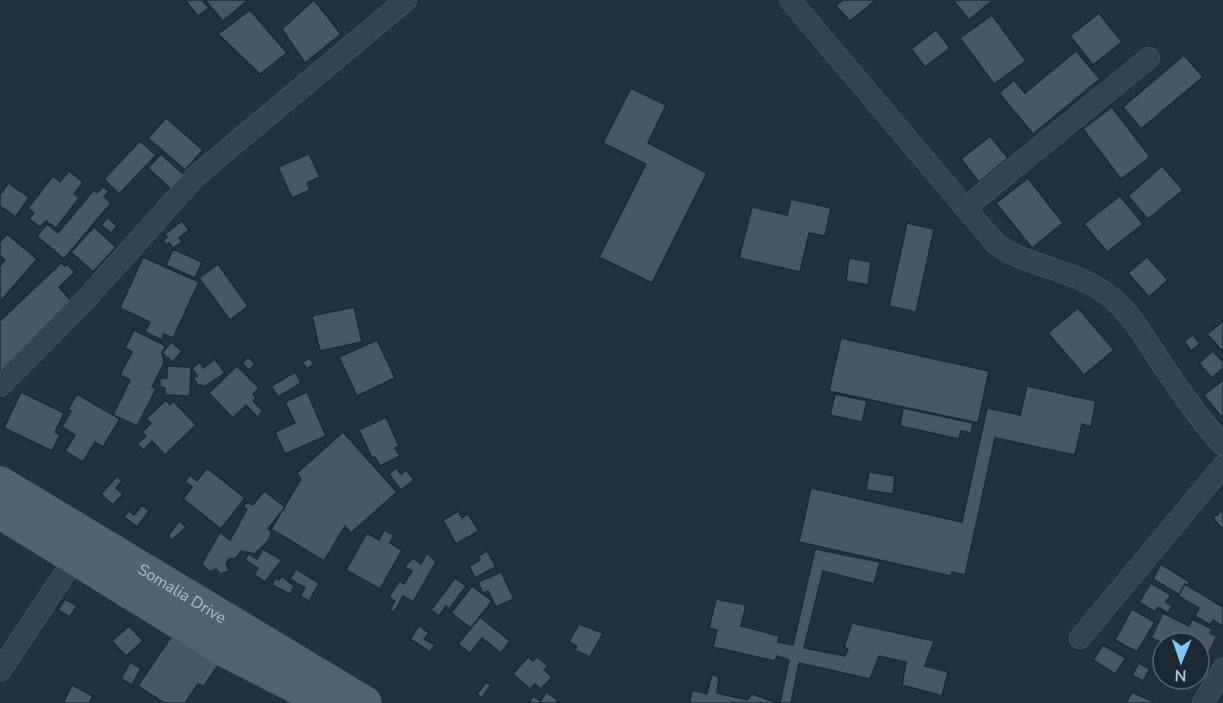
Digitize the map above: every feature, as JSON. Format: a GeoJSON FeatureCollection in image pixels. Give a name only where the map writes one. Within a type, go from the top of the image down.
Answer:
{"type":"FeatureCollection","features":[{"type":"Feature","properties":{"kind":"main road","name":"Somalia Drive"},"geometry":{"type":"LineString","coordinates":[[0,483],[82,548],[222,649],[323,702]]}},
{"type":"Feature","properties":{"kind":"main road","name":"Somalia Drive"},"geometry":{"type":"LineString","coordinates":[[0,512],[82,548],[292,657],[365,703]]}},
{"type":"Feature","properties":{"kind":"street"},"geometry":{"type":"LineString","coordinates":[[0,386],[87,298],[196,176],[406,0]]}},
{"type":"Feature","properties":{"kind":"street"},"geometry":{"type":"LineString","coordinates":[[790,0],[996,244],[1009,253],[1075,276],[1112,298],[1134,322],[1181,392],[1223,445]]}},
{"type":"Feature","properties":{"kind":"street"},"geometry":{"type":"LineString","coordinates":[[965,208],[1149,58]]}},
{"type":"Feature","properties":{"kind":"street"},"geometry":{"type":"LineString","coordinates":[[1080,638],[1223,466]]}},
{"type":"Feature","properties":{"kind":"street"},"geometry":{"type":"LineString","coordinates":[[0,671],[82,548]]}},
{"type":"Feature","properties":{"kind":"street"},"geometry":{"type":"LineString","coordinates":[[1203,703],[1223,669]]}},
{"type":"Feature","properties":{"kind":"building"},"geometry":{"type":"Polygon","coordinates":[[[185,0],[202,0],[209,8],[198,16],[185,0]]]}},
{"type":"Feature","properties":{"kind":"building"},"geometry":{"type":"Polygon","coordinates":[[[205,0],[248,0],[223,21],[205,0]]]}},
{"type":"Feature","properties":{"kind":"building"},"geometry":{"type":"Polygon","coordinates":[[[314,0],[341,34],[305,63],[282,29],[314,0]]]}},
{"type":"Feature","properties":{"kind":"building"},"geometry":{"type":"Polygon","coordinates":[[[843,0],[876,0],[850,21],[836,6],[843,0]]]}},
{"type":"Feature","properties":{"kind":"building"},"geometry":{"type":"Polygon","coordinates":[[[953,0],[993,0],[969,20],[953,0]]]}},
{"type":"Feature","properties":{"kind":"building"},"geometry":{"type":"Polygon","coordinates":[[[250,10],[287,53],[260,74],[218,34],[250,10]]]}},
{"type":"Feature","properties":{"kind":"building"},"geometry":{"type":"Polygon","coordinates":[[[1099,13],[1122,42],[1093,65],[1070,36],[1099,13]]]}},
{"type":"Feature","properties":{"kind":"building"},"geometry":{"type":"Polygon","coordinates":[[[992,15],[1026,61],[994,84],[960,38],[992,15]]]}},
{"type":"Feature","properties":{"kind":"building"},"geometry":{"type":"Polygon","coordinates":[[[936,30],[950,48],[925,67],[911,49],[936,30]]]}},
{"type":"Feature","properties":{"kind":"building"},"geometry":{"type":"Polygon","coordinates":[[[1076,51],[1100,79],[1033,134],[999,93],[1014,80],[1025,93],[1076,51]]]}},
{"type":"Feature","properties":{"kind":"building"},"geometry":{"type":"Polygon","coordinates":[[[1184,55],[1203,77],[1141,129],[1123,107],[1184,55]]]}},
{"type":"Feature","properties":{"kind":"building"},"geometry":{"type":"Polygon","coordinates":[[[631,88],[666,105],[648,143],[707,173],[652,283],[599,257],[646,164],[603,143],[631,88]]]}},
{"type":"Feature","properties":{"kind":"building"},"geometry":{"type":"Polygon","coordinates":[[[1112,107],[1150,157],[1121,179],[1083,129],[1112,107]]]}},
{"type":"Feature","properties":{"kind":"building"},"geometry":{"type":"Polygon","coordinates":[[[166,118],[203,150],[185,170],[148,138],[166,118]]]}},
{"type":"Feature","properties":{"kind":"building"},"geometry":{"type":"Polygon","coordinates":[[[990,136],[1008,158],[979,182],[961,159],[990,136]]]}},
{"type":"Feature","properties":{"kind":"building"},"geometry":{"type":"Polygon","coordinates":[[[140,141],[156,155],[119,194],[104,179],[140,141]]]}},
{"type":"Feature","properties":{"kind":"building"},"geometry":{"type":"Polygon","coordinates":[[[161,154],[185,176],[172,190],[148,168],[161,154]]]}},
{"type":"Feature","properties":{"kind":"building"},"geometry":{"type":"Polygon","coordinates":[[[309,154],[320,177],[307,183],[310,190],[292,198],[278,167],[309,154]]]}},
{"type":"Feature","properties":{"kind":"building"},"geometry":{"type":"Polygon","coordinates":[[[1162,166],[1183,190],[1148,219],[1128,196],[1162,166]]]}},
{"type":"Feature","properties":{"kind":"building"},"geometry":{"type":"Polygon","coordinates":[[[69,171],[83,182],[74,194],[79,198],[56,228],[46,221],[40,227],[29,219],[34,213],[28,208],[53,176],[60,182],[69,171]]]}},
{"type":"Feature","properties":{"kind":"building"},"geometry":{"type":"Polygon","coordinates":[[[1028,178],[1063,223],[1032,248],[996,203],[1028,178]]]}},
{"type":"Feature","properties":{"kind":"building"},"geometry":{"type":"Polygon","coordinates":[[[8,183],[29,197],[16,217],[0,206],[0,195],[8,183]]]}},
{"type":"Feature","properties":{"kind":"building"},"geometry":{"type":"Polygon","coordinates":[[[103,187],[109,191],[104,197],[111,203],[64,259],[37,236],[47,224],[58,233],[94,190],[97,193],[103,187]]]}},
{"type":"Feature","properties":{"kind":"building"},"geometry":{"type":"Polygon","coordinates":[[[1120,196],[1143,224],[1107,252],[1084,224],[1120,196]]]}},
{"type":"Feature","properties":{"kind":"building"},"geometry":{"type":"Polygon","coordinates":[[[791,199],[831,208],[825,236],[809,233],[800,272],[739,258],[752,207],[787,215],[791,199]]]}},
{"type":"Feature","properties":{"kind":"building"},"geometry":{"type":"Polygon","coordinates":[[[108,218],[117,226],[111,233],[101,225],[108,218]]]}},
{"type":"Feature","properties":{"kind":"building"},"geometry":{"type":"Polygon","coordinates":[[[182,221],[189,230],[179,238],[182,242],[173,248],[169,243],[166,245],[163,240],[167,237],[165,234],[182,221]]]}},
{"type":"Feature","properties":{"kind":"building"},"geometry":{"type":"Polygon","coordinates":[[[907,223],[934,229],[916,312],[889,306],[907,223]]]}},
{"type":"Feature","properties":{"kind":"building"},"geometry":{"type":"Polygon","coordinates":[[[94,227],[116,247],[93,272],[71,252],[94,227]]]}},
{"type":"Feature","properties":{"kind":"building"},"geometry":{"type":"Polygon","coordinates":[[[7,234],[37,259],[0,302],[0,266],[5,260],[0,256],[0,242],[7,234]]]}},
{"type":"Feature","properties":{"kind":"building"},"geometry":{"type":"Polygon","coordinates":[[[173,249],[202,262],[195,278],[166,265],[173,249]]]}},
{"type":"Feature","properties":{"kind":"building"},"geometry":{"type":"Polygon","coordinates":[[[143,257],[199,282],[173,338],[164,334],[162,340],[145,332],[150,322],[120,308],[143,257]]]}},
{"type":"Feature","properties":{"kind":"building"},"geometry":{"type":"Polygon","coordinates":[[[1147,257],[1168,280],[1149,297],[1128,273],[1147,257]]]}},
{"type":"Feature","properties":{"kind":"building"},"geometry":{"type":"Polygon","coordinates":[[[849,258],[871,262],[868,285],[846,281],[849,258]]]}},
{"type":"Feature","properties":{"kind":"building"},"geometry":{"type":"Polygon","coordinates":[[[61,263],[65,266],[67,264],[75,272],[59,287],[73,303],[0,371],[0,321],[61,263]]]}},
{"type":"Feature","properties":{"kind":"building"},"geometry":{"type":"Polygon","coordinates":[[[218,264],[248,306],[230,320],[199,278],[218,264]]]}},
{"type":"Feature","properties":{"kind":"building"},"geometry":{"type":"Polygon","coordinates":[[[354,307],[362,342],[320,351],[312,316],[354,307]]]}},
{"type":"Feature","properties":{"kind":"building"},"geometry":{"type":"Polygon","coordinates":[[[1078,308],[1114,350],[1084,375],[1048,333],[1078,308]]]}},
{"type":"Feature","properties":{"kind":"building"},"geometry":{"type":"Polygon","coordinates":[[[1223,321],[1223,352],[1207,334],[1223,321]]]}},
{"type":"Feature","properties":{"kind":"building"},"geometry":{"type":"Polygon","coordinates":[[[134,330],[166,346],[162,353],[164,363],[152,387],[156,389],[137,426],[113,415],[130,380],[120,375],[132,352],[125,348],[134,330]]]}},
{"type":"Feature","properties":{"kind":"building"},"geometry":{"type":"Polygon","coordinates":[[[1193,335],[1200,344],[1191,351],[1184,341],[1193,335]]]}},
{"type":"Feature","properties":{"kind":"building"},"geometry":{"type":"Polygon","coordinates":[[[841,338],[989,371],[978,423],[829,391],[841,338]]]}},
{"type":"Feature","properties":{"kind":"building"},"geometry":{"type":"Polygon","coordinates":[[[377,340],[395,378],[357,396],[339,357],[377,340]]]}},
{"type":"Feature","properties":{"kind":"building"},"geometry":{"type":"Polygon","coordinates":[[[171,342],[182,351],[173,362],[162,353],[171,342]]]}},
{"type":"Feature","properties":{"kind":"building"},"geometry":{"type":"Polygon","coordinates":[[[1213,351],[1223,362],[1223,368],[1212,378],[1199,363],[1213,351]]]}},
{"type":"Feature","properties":{"kind":"building"},"geometry":{"type":"Polygon","coordinates":[[[248,357],[255,364],[249,370],[242,363],[248,357]]]}},
{"type":"Feature","properties":{"kind":"building"},"geometry":{"type":"Polygon","coordinates":[[[310,358],[314,364],[307,369],[302,362],[310,358]]]}},
{"type":"Feature","properties":{"kind":"building"},"geometry":{"type":"Polygon","coordinates":[[[215,359],[225,373],[204,387],[199,386],[193,378],[197,376],[192,368],[200,362],[203,368],[215,359]]]}},
{"type":"Feature","properties":{"kind":"building"},"geometry":{"type":"Polygon","coordinates":[[[167,366],[191,367],[190,396],[165,395],[165,388],[160,387],[160,378],[167,378],[167,366]]]}},
{"type":"Feature","properties":{"kind":"building"},"geometry":{"type":"Polygon","coordinates":[[[237,366],[259,388],[253,394],[256,398],[253,401],[263,411],[257,417],[246,405],[233,418],[209,393],[237,366]]]}},
{"type":"Feature","properties":{"kind":"building"},"geometry":{"type":"Polygon","coordinates":[[[295,372],[301,383],[278,397],[271,386],[295,372]]]}},
{"type":"Feature","properties":{"kind":"building"},"geometry":{"type":"Polygon","coordinates":[[[1223,380],[1223,419],[1204,395],[1223,380]]]}},
{"type":"Feature","properties":{"kind":"building"},"geometry":{"type":"Polygon","coordinates":[[[1027,386],[1096,401],[1091,427],[1082,424],[1075,455],[995,438],[965,575],[952,572],[951,576],[799,542],[811,488],[962,522],[987,408],[1020,415],[1027,386]]]}},
{"type":"Feature","properties":{"kind":"building"},"geometry":{"type":"Polygon","coordinates":[[[21,392],[64,413],[55,432],[60,435],[52,451],[4,428],[21,392]]]}},
{"type":"Feature","properties":{"kind":"building"},"geometry":{"type":"Polygon","coordinates":[[[307,392],[326,436],[285,454],[275,432],[295,423],[285,402],[307,392]]]}},
{"type":"Feature","properties":{"kind":"building"},"geometry":{"type":"Polygon","coordinates":[[[77,394],[120,419],[103,447],[95,442],[83,462],[65,451],[75,435],[62,427],[71,411],[68,409],[77,394]]]}},
{"type":"Feature","properties":{"kind":"building"},"geometry":{"type":"Polygon","coordinates":[[[835,394],[867,401],[862,422],[830,415],[835,394]]]}},
{"type":"Feature","properties":{"kind":"building"},"geometry":{"type":"Polygon","coordinates":[[[166,400],[170,405],[173,401],[196,425],[165,455],[152,441],[144,450],[137,444],[146,436],[142,432],[151,423],[146,419],[166,400]]]}},
{"type":"Feature","properties":{"kind":"building"},"geometry":{"type":"Polygon","coordinates":[[[903,408],[973,423],[971,433],[961,431],[959,439],[900,426],[903,408]]]}},
{"type":"Feature","properties":{"kind":"building"},"geometry":{"type":"Polygon","coordinates":[[[386,417],[399,446],[395,448],[400,456],[380,466],[375,457],[372,458],[359,430],[386,417]]]}},
{"type":"Feature","properties":{"kind":"building"},"geometry":{"type":"Polygon","coordinates":[[[343,432],[397,492],[351,533],[345,526],[324,561],[271,529],[301,479],[297,473],[343,432]]]}},
{"type":"Feature","properties":{"kind":"building"},"geometry":{"type":"Polygon","coordinates":[[[207,468],[245,498],[221,529],[183,499],[192,487],[185,482],[190,475],[197,481],[207,468]]]}},
{"type":"Feature","properties":{"kind":"building"},"geometry":{"type":"Polygon","coordinates":[[[396,468],[401,474],[406,470],[414,480],[401,490],[389,474],[396,468]]]}},
{"type":"Feature","properties":{"kind":"building"},"geometry":{"type":"Polygon","coordinates":[[[869,472],[895,476],[893,494],[866,490],[869,472]]]}},
{"type":"Feature","properties":{"kind":"building"},"geometry":{"type":"Polygon","coordinates":[[[117,476],[122,481],[116,488],[123,494],[113,505],[101,494],[117,476]]]}},
{"type":"Feature","properties":{"kind":"building"},"geometry":{"type":"Polygon","coordinates":[[[264,491],[285,507],[268,529],[272,532],[268,541],[255,554],[241,551],[236,558],[229,559],[226,564],[229,571],[220,574],[216,569],[210,572],[202,564],[220,532],[230,540],[247,509],[243,507],[247,502],[253,505],[264,491]]]}},
{"type":"Feature","properties":{"kind":"building"},"geometry":{"type":"Polygon","coordinates":[[[142,505],[149,511],[137,527],[124,517],[129,511],[134,515],[142,505]]]}},
{"type":"Feature","properties":{"kind":"building"},"geometry":{"type":"Polygon","coordinates":[[[1223,510],[1223,530],[1213,518],[1223,510]]]}},
{"type":"Feature","properties":{"kind":"building"},"geometry":{"type":"Polygon","coordinates":[[[458,511],[462,518],[468,514],[479,531],[456,544],[443,520],[458,511]]]}},
{"type":"Feature","properties":{"kind":"building"},"geometry":{"type":"Polygon","coordinates":[[[179,521],[186,527],[172,540],[168,536],[179,521]]]}},
{"type":"Feature","properties":{"kind":"building"},"geometry":{"type":"Polygon","coordinates":[[[384,530],[394,535],[390,543],[402,550],[380,589],[346,570],[367,533],[379,540],[384,530]]]}},
{"type":"Feature","properties":{"kind":"building"},"geometry":{"type":"Polygon","coordinates":[[[263,549],[282,560],[265,582],[254,575],[258,568],[245,560],[248,554],[257,559],[263,549]]]}},
{"type":"Feature","properties":{"kind":"building"},"geometry":{"type":"Polygon","coordinates":[[[815,549],[880,562],[874,584],[823,571],[804,648],[845,656],[848,649],[844,647],[852,623],[934,641],[925,666],[948,672],[942,696],[902,685],[906,662],[879,656],[870,679],[799,663],[791,703],[780,703],[789,660],[777,656],[775,661],[713,647],[717,630],[709,628],[716,599],[746,605],[741,626],[779,636],[778,642],[793,645],[815,549]]]}},
{"type":"Feature","properties":{"kind":"building"},"geometry":{"type":"Polygon","coordinates":[[[487,551],[496,567],[475,578],[469,566],[480,560],[478,556],[487,551]]]}},
{"type":"Feature","properties":{"kind":"building"},"geometry":{"type":"Polygon","coordinates":[[[427,553],[436,562],[413,602],[403,596],[394,612],[390,610],[395,601],[389,597],[399,581],[404,584],[412,571],[404,567],[413,558],[421,564],[427,553]]]}},
{"type":"Feature","properties":{"kind":"building"},"geometry":{"type":"Polygon","coordinates":[[[1161,564],[1190,582],[1181,596],[1153,579],[1161,564]]]}},
{"type":"Feature","properties":{"kind":"building"},"geometry":{"type":"Polygon","coordinates":[[[296,569],[319,583],[309,601],[300,596],[305,588],[290,579],[296,569]]]}},
{"type":"Feature","properties":{"kind":"building"},"geometry":{"type":"Polygon","coordinates":[[[501,572],[514,599],[496,607],[488,591],[483,593],[478,582],[501,572]]]}},
{"type":"Feature","properties":{"kind":"building"},"geometry":{"type":"Polygon","coordinates":[[[282,576],[294,586],[290,594],[272,585],[275,578],[279,580],[282,576]]]}},
{"type":"Feature","properties":{"kind":"building"},"geometry":{"type":"Polygon","coordinates":[[[455,578],[466,586],[449,609],[446,606],[439,616],[431,610],[455,578]]]}},
{"type":"Feature","properties":{"kind":"building"},"geometry":{"type":"Polygon","coordinates":[[[1151,583],[1171,595],[1166,602],[1172,606],[1168,613],[1158,607],[1155,612],[1139,602],[1151,583]]]}},
{"type":"Feature","properties":{"kind":"building"},"geometry":{"type":"Polygon","coordinates":[[[1185,584],[1223,607],[1223,626],[1213,620],[1210,625],[1195,616],[1199,608],[1178,596],[1185,584]]]}},
{"type":"Feature","properties":{"kind":"building"},"geometry":{"type":"Polygon","coordinates":[[[472,586],[492,601],[471,628],[451,613],[472,586]]]}},
{"type":"Feature","properties":{"kind":"building"},"geometry":{"type":"Polygon","coordinates":[[[65,599],[77,606],[70,617],[58,610],[65,599]]]}},
{"type":"Feature","properties":{"kind":"building"},"geometry":{"type":"Polygon","coordinates":[[[1132,609],[1155,622],[1137,652],[1115,640],[1132,609]]]}},
{"type":"Feature","properties":{"kind":"building"},"geometry":{"type":"Polygon","coordinates":[[[1163,613],[1189,626],[1192,619],[1212,629],[1211,631],[1154,631],[1163,613]]]}},
{"type":"Feature","properties":{"kind":"building"},"geometry":{"type":"Polygon","coordinates":[[[480,617],[510,641],[501,653],[482,638],[470,653],[458,644],[480,617]]]}},
{"type":"Feature","properties":{"kind":"building"},"geometry":{"type":"Polygon","coordinates":[[[579,624],[603,633],[590,657],[575,650],[577,646],[569,642],[579,624]]]}},
{"type":"Feature","properties":{"kind":"building"},"geometry":{"type":"Polygon","coordinates":[[[129,626],[143,641],[126,656],[112,641],[129,626]]]}},
{"type":"Feature","properties":{"kind":"building"},"geometry":{"type":"Polygon","coordinates":[[[419,626],[429,633],[424,639],[435,645],[430,652],[410,639],[419,626]]]}},
{"type":"Feature","properties":{"kind":"building"},"geometry":{"type":"Polygon","coordinates":[[[1211,633],[1217,636],[1211,648],[1211,633]]]}},
{"type":"Feature","properties":{"kind":"building"},"geometry":{"type":"Polygon","coordinates":[[[173,634],[219,664],[204,686],[198,684],[185,703],[164,703],[138,686],[173,634]]]}},
{"type":"Feature","properties":{"kind":"building"},"geometry":{"type":"Polygon","coordinates":[[[1103,645],[1126,658],[1115,674],[1093,660],[1103,645]]]}},
{"type":"Feature","properties":{"kind":"building"},"geometry":{"type":"Polygon","coordinates":[[[528,657],[533,661],[537,657],[548,666],[544,670],[552,677],[541,689],[535,684],[530,689],[513,674],[528,657]]]}},
{"type":"Feature","properties":{"kind":"building"},"geometry":{"type":"Polygon","coordinates":[[[130,662],[141,668],[132,685],[121,679],[130,662]]]}},
{"type":"Feature","properties":{"kind":"building"},"geometry":{"type":"Polygon","coordinates":[[[1139,663],[1150,669],[1143,681],[1132,675],[1139,663]]]}},
{"type":"Feature","properties":{"kind":"building"},"geometry":{"type":"Polygon","coordinates":[[[712,674],[719,677],[717,693],[747,700],[752,694],[778,703],[690,703],[692,690],[707,694],[712,674]]]}},
{"type":"Feature","properties":{"kind":"building"},"geometry":{"type":"Polygon","coordinates":[[[486,682],[491,685],[482,698],[477,694],[486,682]]]}},
{"type":"Feature","properties":{"kind":"building"},"geometry":{"type":"Polygon","coordinates":[[[72,685],[93,696],[89,703],[63,703],[72,685]]]}},
{"type":"Feature","properties":{"kind":"building"},"geometry":{"type":"Polygon","coordinates":[[[546,692],[558,700],[556,703],[529,703],[533,696],[541,701],[546,692]]]}},
{"type":"Feature","properties":{"kind":"building"},"geometry":{"type":"Polygon","coordinates":[[[1132,692],[1154,702],[1126,703],[1132,692]]]}}]}
